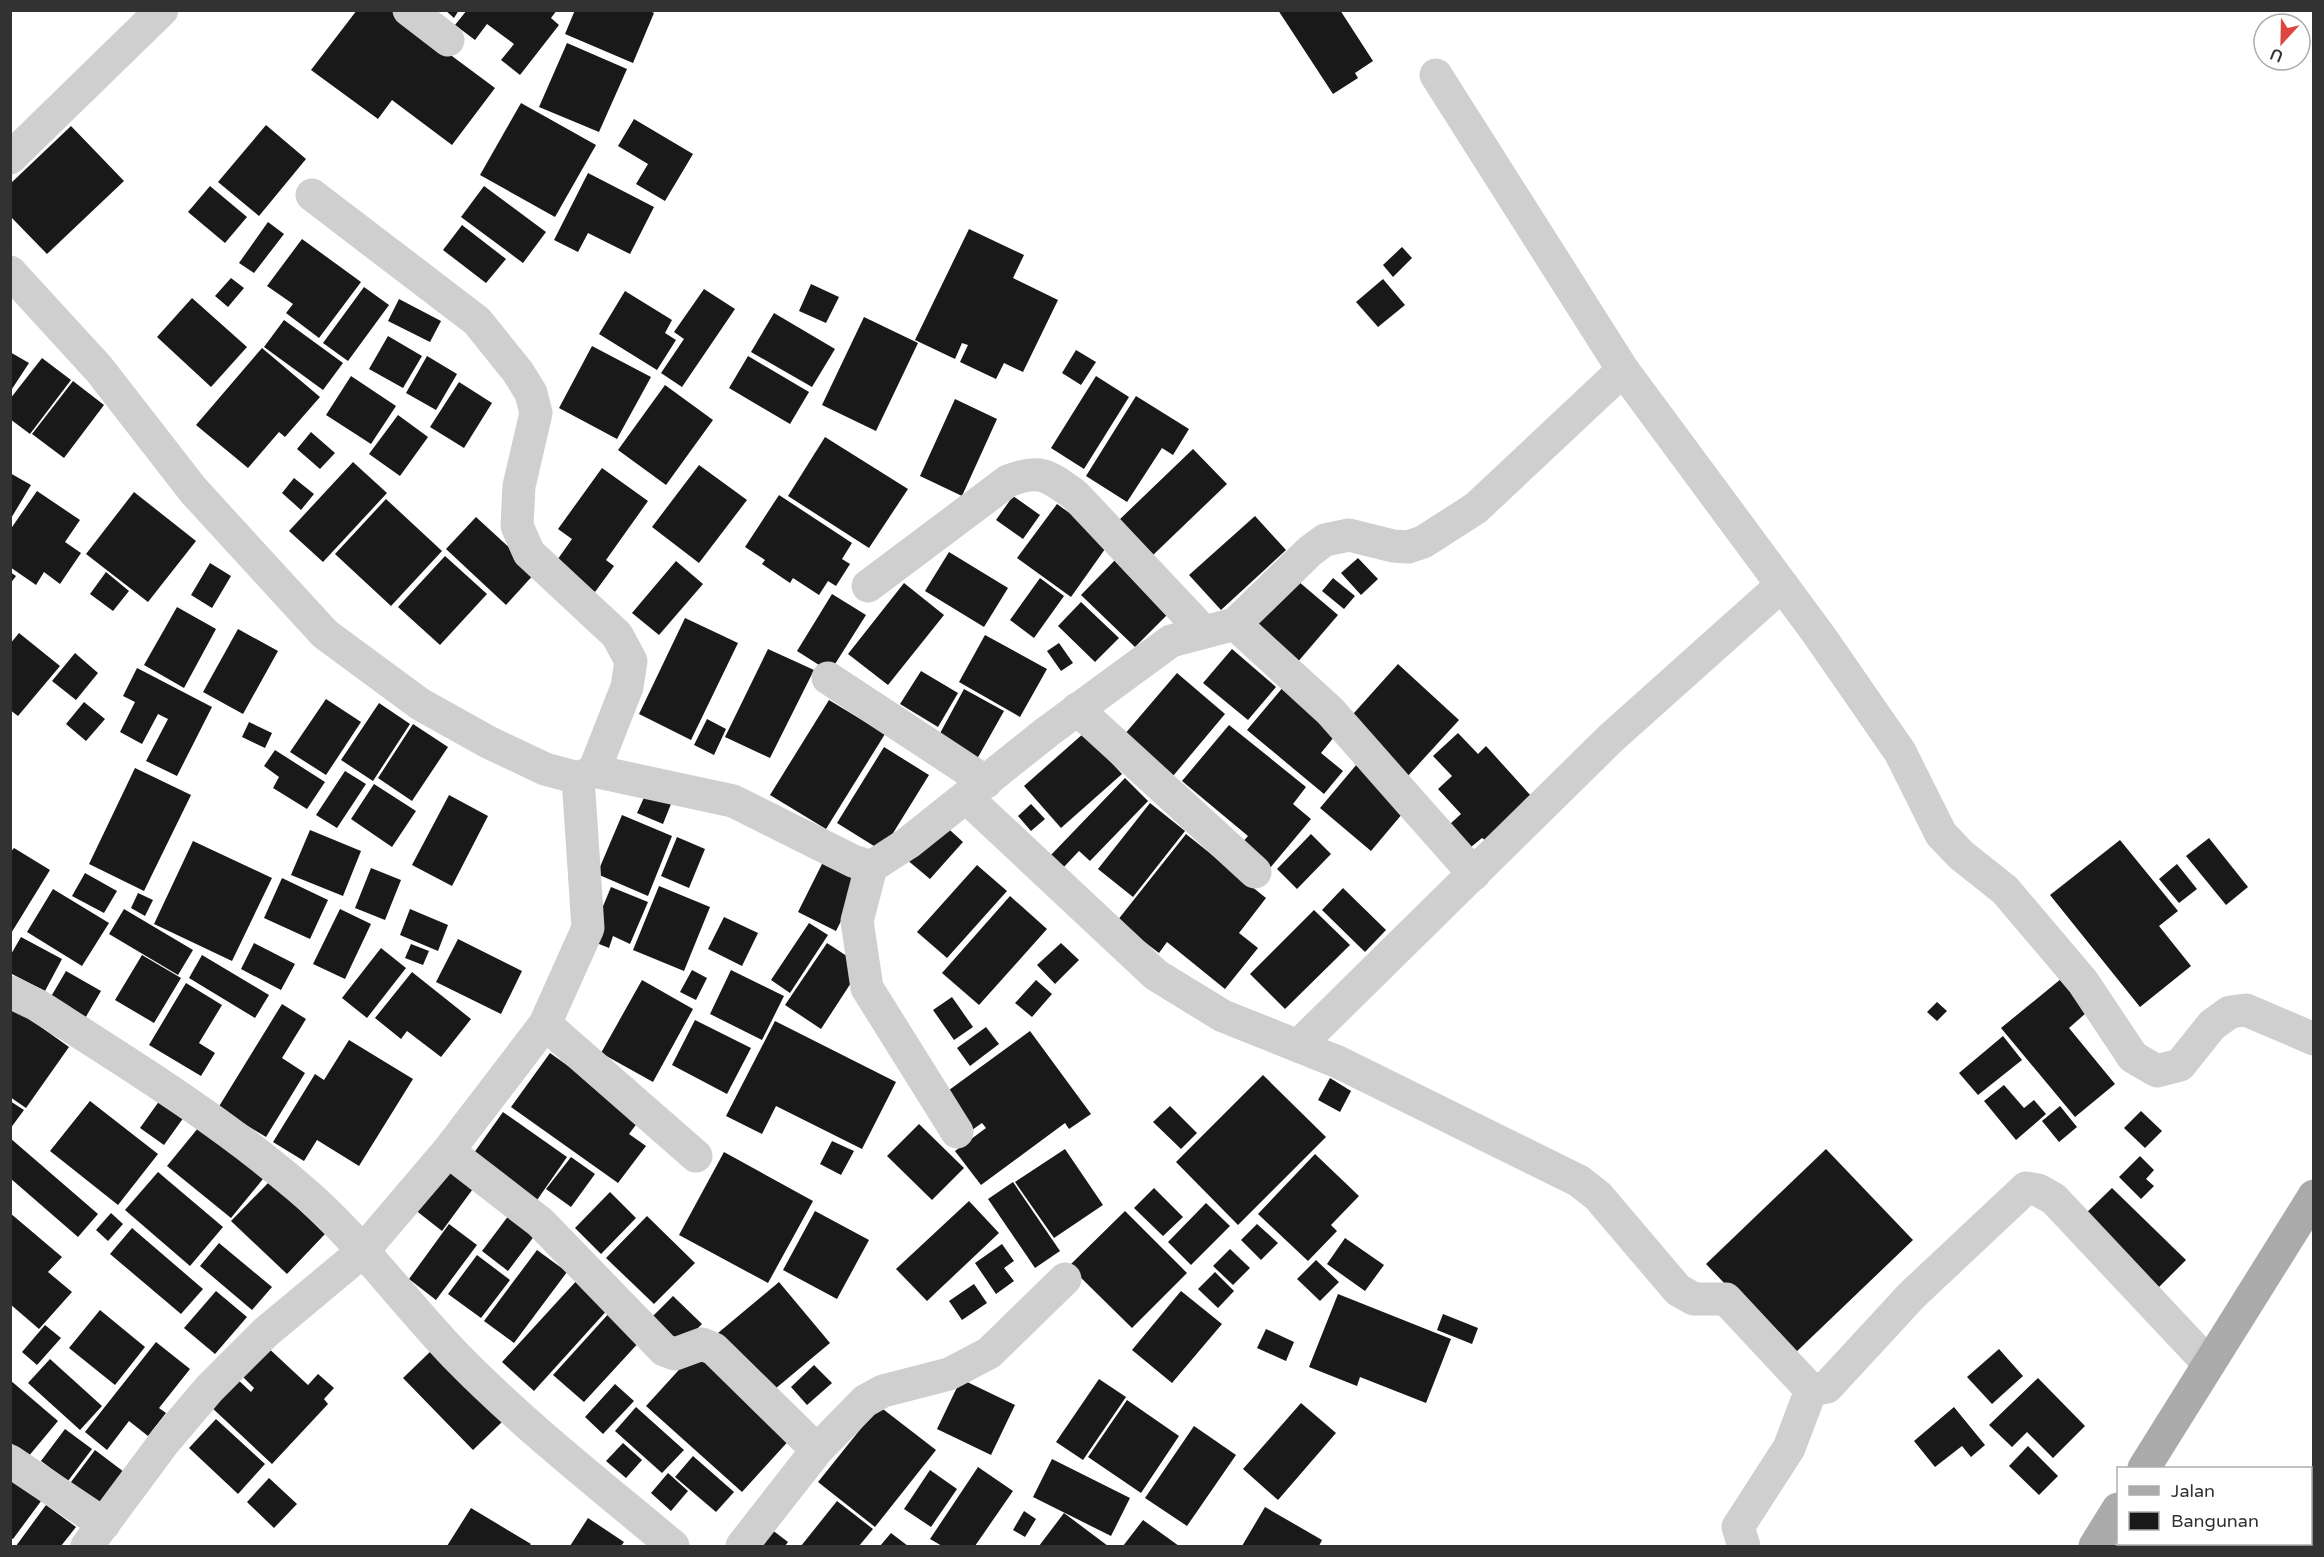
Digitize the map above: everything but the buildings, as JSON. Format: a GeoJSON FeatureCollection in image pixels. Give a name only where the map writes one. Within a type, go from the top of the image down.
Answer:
{"type":"FeatureCollection","features":[{"type":"Feature","properties":{"kind":"main road"},"geometry":{"type":"LineString","coordinates":[[2145,1467],[2313,1196]]}},
{"type":"Feature","properties":{"kind":"main road"},"geometry":{"type":"LineString","coordinates":[[2095,1546],[2117,1511]]}},
{"type":"Feature","properties":{"kind":"street"},"geometry":{"type":"LineString","coordinates":[[10,158],[162,10]]}},
{"type":"Feature","properties":{"kind":"street"},"geometry":{"type":"LineString","coordinates":[[409,10],[448,40]]}},
{"type":"Feature","properties":{"kind":"street"},"geometry":{"type":"LineString","coordinates":[[1436,75],[1623,370],[1782,585],[1900,752],[1941,834],[1961,855],[2005,890],[2084,982],[2133,1057],[2157,1071],[2180,1065],[2212,1025],[2229,1012],[2246,1010],[2313,1039]]}},
{"type":"Feature","properties":{"kind":"street"},"geometry":{"type":"LineString","coordinates":[[10,1461],[95,1535],[209,1389],[266,1332],[362,1252],[448,1151],[545,1024],[588,928],[586,774],[627,687],[631,661],[617,634],[529,553],[517,526],[519,486],[536,413],[531,393],[518,372],[477,321],[312,195]]}},
{"type":"Feature","properties":{"kind":"street"},"geometry":{"type":"LineString","coordinates":[[10,272],[99,369],[193,490],[325,634],[420,705],[488,742],[536,764],[733,801],[853,861],[871,867]]}},
{"type":"Feature","properties":{"kind":"street"},"geometry":{"type":"LineString","coordinates":[[957,1132],[867,988],[857,921],[871,867],[908,843],[1118,677],[1171,641],[1219,628],[1325,540],[1349,535],[1394,546],[1408,547],[1424,542],[1450,526],[1476,508],[1623,370]]}},
{"type":"Feature","properties":{"kind":"street"},"geometry":{"type":"LineString","coordinates":[[868,586],[1008,481],[1028,473],[1051,477],[1075,495],[1219,628],[1330,711],[1474,874]]}},
{"type":"Feature","properties":{"kind":"street"},"geometry":{"type":"LineString","coordinates":[[1298,1046],[1611,738],[1782,585]]}},
{"type":"Feature","properties":{"kind":"street"},"geometry":{"type":"LineString","coordinates":[[828,678],[976,790],[1156,975],[1223,1016],[1338,1062],[1579,1181],[1598,1196],[1678,1290],[1694,1299],[1726,1299],[1811,1390]]}},
{"type":"Feature","properties":{"kind":"street"},"geometry":{"type":"LineString","coordinates":[[1077,710],[1255,872]]}},
{"type":"Feature","properties":{"kind":"street"},"geometry":{"type":"LineString","coordinates":[[10,992],[37,1005],[204,1112],[299,1187],[362,1252],[454,1355],[518,1416],[673,1546]]}},
{"type":"Feature","properties":{"kind":"street"},"geometry":{"type":"LineString","coordinates":[[545,1024],[696,1156]]}},
{"type":"Feature","properties":{"kind":"street"},"geometry":{"type":"LineString","coordinates":[[448,1151],[540,1222],[664,1350],[675,1354],[702,1344],[714,1349],[817,1450]]}},
{"type":"Feature","properties":{"kind":"street"},"geometry":{"type":"LineString","coordinates":[[1811,1390],[1827,1387],[1912,1294],[2026,1188],[2038,1190],[2054,1199],[2209,1364]]}},
{"type":"Feature","properties":{"kind":"street"},"geometry":{"type":"LineString","coordinates":[[742,1546],[817,1450],[865,1401],[883,1391],[950,1374],[988,1353],[1065,1279]]}},
{"type":"Feature","properties":{"kind":"street"},"geometry":{"type":"LineString","coordinates":[[1744,1546],[1738,1527],[1789,1448],[1811,1390]]}}]}
